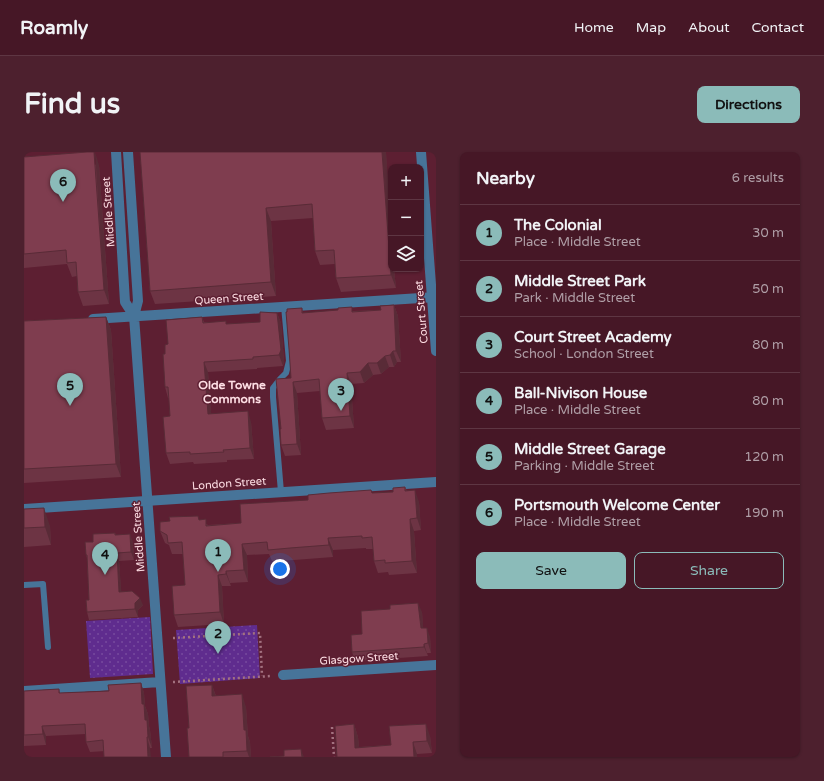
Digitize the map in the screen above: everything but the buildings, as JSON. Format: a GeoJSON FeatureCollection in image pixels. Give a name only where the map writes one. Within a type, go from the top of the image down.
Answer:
{"type":"FeatureCollection","features":[{"type":"Feature","properties":{"kind":"street","name":"Middle Street"},"geometry":{"type":"LineString","coordinates":[[116,152],[125,302],[134,316]]}},
{"type":"Feature","properties":{"kind":"street","name":"Middle Street"},"geometry":{"type":"LineString","coordinates":[[128,152],[138,301],[134,316],[166,757]]}},
{"type":"Feature","properties":{"kind":"street","name":"Court Street"},"geometry":{"type":"LineString","coordinates":[[421,152],[434,297],[436,351]]}},
{"type":"Feature","properties":{"kind":"street","name":"Queen Street"},"geometry":{"type":"LineString","coordinates":[[87,319],[434,297]]}},
{"type":"Feature","properties":{"kind":"street","name":"London Street"},"geometry":{"type":"LineString","coordinates":[[24,509],[436,482]]}},
{"type":"Feature","properties":{"kind":"street","name":"Glasgow Street"},"geometry":{"type":"LineString","coordinates":[[283,675],[436,666]]}},
{"type":"Feature","properties":{"kind":"street"},"geometry":{"type":"LineString","coordinates":[[24,691],[160,682]]}},
{"type":"Feature","properties":{"kind":"lane"},"geometry":{"type":"LineString","coordinates":[[281,492],[272,397],[273,388],[286,373],[289,361],[284,306]]}},
{"type":"Feature","properties":{"kind":"lane"},"geometry":{"type":"LineString","coordinates":[[24,585],[43,584],[48,647]]}},
{"type":"Feature","properties":{"kind":"path"},"geometry":{"type":"LineString","coordinates":[[173,638],[260,633],[262,676]]}},
{"type":"Feature","properties":{"kind":"path"},"geometry":{"type":"LineString","coordinates":[[160,682],[283,675]]}},
{"type":"Feature","properties":{"kind":"path"},"geometry":{"type":"LineString","coordinates":[[332,727],[334,757]]}},
{"type":"Feature","properties":{"kind":"shaded area"},"geometry":{"type":"Polygon","coordinates":[[[150,617],[153,674],[90,678],[86,621],[150,617]]]}},
{"type":"Feature","properties":{"kind":"shaded area"},"geometry":{"type":"Polygon","coordinates":[[[257,625],[260,678],[180,684],[176,630],[257,625]]]}},
{"type":"Feature","properties":{"kind":"place","name":"Portsmouth Welcome Center"},"geometry":{"type":"Point","coordinates":[63,202]}},
{"type":"Feature","properties":{"kind":"place","name":"Middle Street Garage"},"geometry":{"type":"Point","coordinates":[70,406]}},
{"type":"Feature","properties":{"kind":"place","name":"Court Street Academy"},"geometry":{"type":"Point","coordinates":[341,411]}},
{"type":"Feature","properties":{"kind":"place","name":"The Colonial"},"geometry":{"type":"Point","coordinates":[218,572]}},
{"type":"Feature","properties":{"kind":"place","name":"Ball-Nivison House"},"geometry":{"type":"Point","coordinates":[105,575]}},
{"type":"Feature","properties":{"kind":"place","name":"Middle Street Park"},"geometry":{"type":"Point","coordinates":[218,654]}},
{"type":"Feature","properties":{"kind":"district","name":"Olde Towne Commons"},"geometry":{"type":"Point","coordinates":[232,392]}}]}
